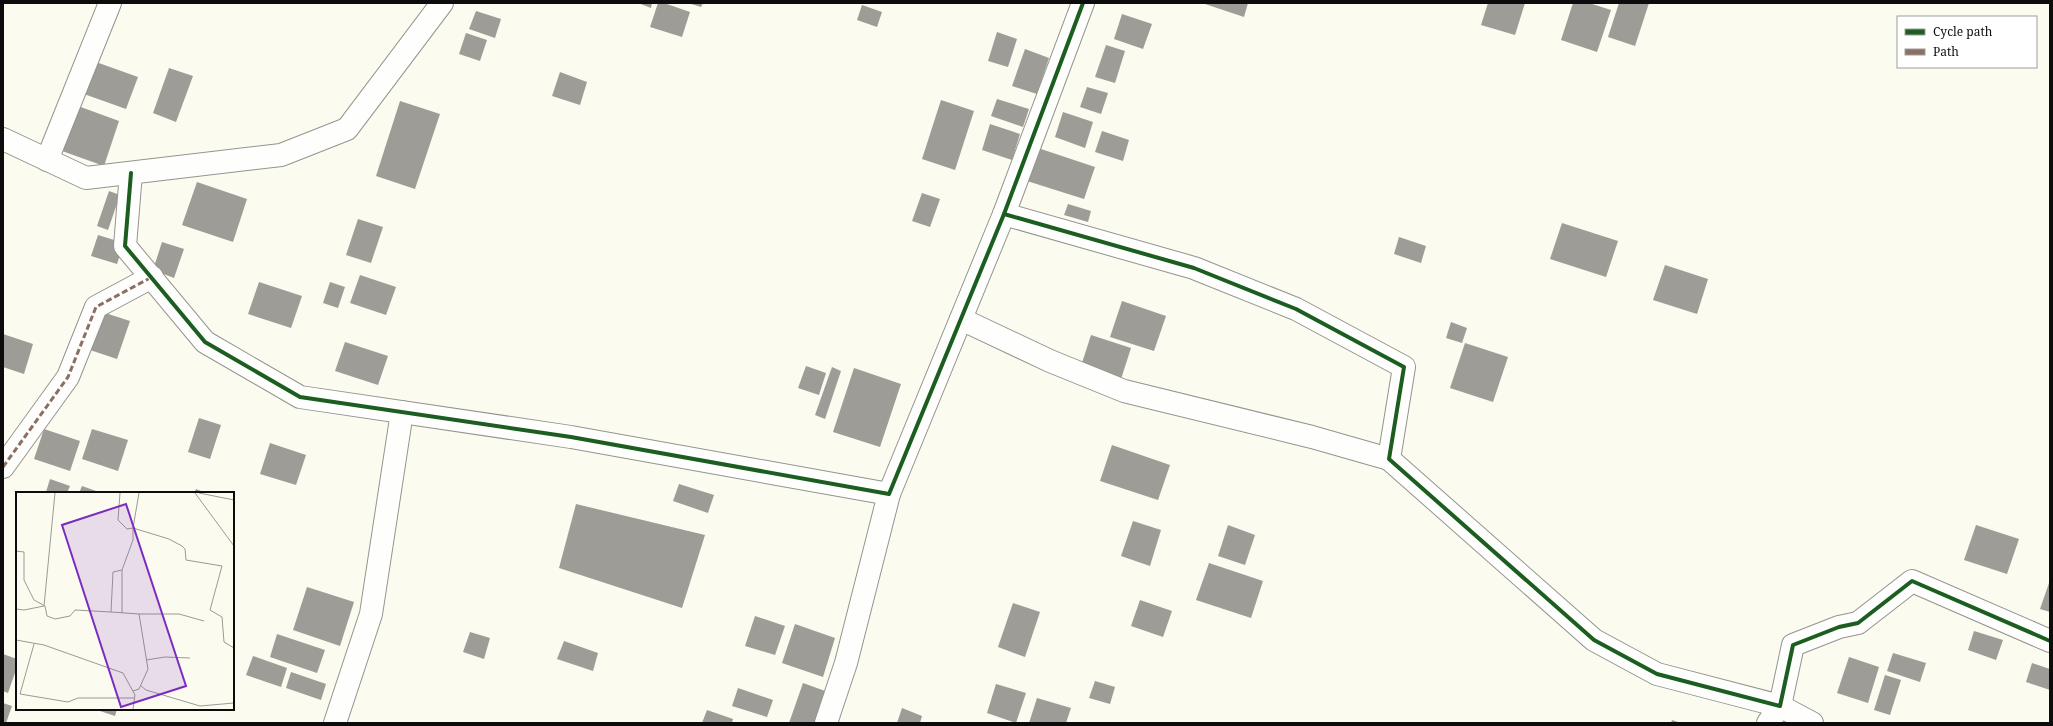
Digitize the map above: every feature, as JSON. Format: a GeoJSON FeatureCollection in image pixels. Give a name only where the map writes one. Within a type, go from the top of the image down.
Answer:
{"type":"FeatureCollection","features":[{"type":"Feature","properties":{"kind":"street"},"geometry":{"type":"LineString","coordinates":[[47,160],[110,3]]}},
{"type":"Feature","properties":{"kind":"street"},"geometry":{"type":"LineString","coordinates":[[3,139],[86,178],[281,155],[348,129],[442,3]]}},
{"type":"Feature","properties":{"kind":"street"},"geometry":{"type":"LineString","coordinates":[[826,723],[846,663],[889,494],[1004,214],[1083,3]]}},
{"type":"Feature","properties":{"kind":"street"},"geometry":{"type":"LineString","coordinates":[[131,173],[125,246],[206,342],[300,397],[571,437],[889,494]]}},
{"type":"Feature","properties":{"kind":"street"},"geometry":{"type":"LineString","coordinates":[[1004,214],[1194,268],[1296,309],[1404,367],[1389,459]]}},
{"type":"Feature","properties":{"kind":"street"},"geometry":{"type":"LineString","coordinates":[[3,467],[68,377],[96,307],[152,277]]}},
{"type":"Feature","properties":{"kind":"street"},"geometry":{"type":"LineString","coordinates":[[961,319],[1050,360],[1124,390],[1312,437],[1389,459],[1594,640],[1657,674],[1774,714],[1812,723]]}},
{"type":"Feature","properties":{"kind":"street"},"geometry":{"type":"LineString","coordinates":[[335,723],[371,614],[402,412]]}},
{"type":"Feature","properties":{"kind":"street"},"geometry":{"type":"LineString","coordinates":[[1774,714],[1793,645],[1839,626],[1858,623],[1912,581],[2050,641]]}},
{"type":"Feature","properties":{"kind":"building"},"geometry":{"type":"Polygon","coordinates":[[[638,3],[652,3],[651,8],[638,3]]]}},
{"type":"Feature","properties":{"kind":"building"},"geometry":{"type":"Polygon","coordinates":[[[658,3],[664,3],[690,12],[682,37],[650,27],[658,3]]]}},
{"type":"Feature","properties":{"kind":"building"},"geometry":{"type":"Polygon","coordinates":[[[688,3],[703,3],[701,7],[688,3]]]}},
{"type":"Feature","properties":{"kind":"building"},"geometry":{"type":"Polygon","coordinates":[[[1202,3],[1248,3],[1244,17],[1202,3]]]}},
{"type":"Feature","properties":{"kind":"building"},"geometry":{"type":"Polygon","coordinates":[[[1488,3],[1525,3],[1515,35],[1481,25],[1488,3]]]}},
{"type":"Feature","properties":{"kind":"building"},"geometry":{"type":"Polygon","coordinates":[[[1573,3],[1589,3],[1611,10],[1597,52],[1561,40],[1573,3]]]}},
{"type":"Feature","properties":{"kind":"building"},"geometry":{"type":"Polygon","coordinates":[[[1619,3],[1649,3],[1635,46],[1608,37],[1619,3]]]}},
{"type":"Feature","properties":{"kind":"building"},"geometry":{"type":"Polygon","coordinates":[[[862,5],[882,12],[877,27],[857,20],[862,5]]]}},
{"type":"Feature","properties":{"kind":"building"},"geometry":{"type":"Polygon","coordinates":[[[476,11],[501,19],[495,38],[469,29],[476,11]]]}},
{"type":"Feature","properties":{"kind":"building"},"geometry":{"type":"Polygon","coordinates":[[[1122,14],[1152,24],[1143,49],[1114,39],[1122,14]]]}},
{"type":"Feature","properties":{"kind":"building"},"geometry":{"type":"Polygon","coordinates":[[[997,32],[1017,39],[1008,67],[988,61],[997,32]]]}},
{"type":"Feature","properties":{"kind":"building"},"geometry":{"type":"Polygon","coordinates":[[[466,33],[487,40],[480,61],[459,54],[466,33]]]}},
{"type":"Feature","properties":{"kind":"building"},"geometry":{"type":"Polygon","coordinates":[[[1106,45],[1125,51],[1115,83],[1095,77],[1106,45]]]}},
{"type":"Feature","properties":{"kind":"building"},"geometry":{"type":"Polygon","coordinates":[[[1025,49],[1049,58],[1037,94],[1012,86],[1025,49]]]}},
{"type":"Feature","properties":{"kind":"building"},"geometry":{"type":"Polygon","coordinates":[[[96,62],[138,77],[126,109],[84,94],[96,62]]]}},
{"type":"Feature","properties":{"kind":"building"},"geometry":{"type":"Polygon","coordinates":[[[169,68],[193,76],[176,122],[153,113],[169,68]]]}},
{"type":"Feature","properties":{"kind":"building"},"geometry":{"type":"Polygon","coordinates":[[[560,72],[587,82],[580,105],[552,96],[560,72]]]}},
{"type":"Feature","properties":{"kind":"building"},"geometry":{"type":"Polygon","coordinates":[[[1087,87],[1108,93],[1101,114],[1080,107],[1087,87]]]}},
{"type":"Feature","properties":{"kind":"building"},"geometry":{"type":"Polygon","coordinates":[[[997,99],[1029,109],[1023,127],[991,116],[997,99]]]}},
{"type":"Feature","properties":{"kind":"building"},"geometry":{"type":"Polygon","coordinates":[[[941,100],[974,111],[955,170],[922,159],[941,100]]]}},
{"type":"Feature","properties":{"kind":"building"},"geometry":{"type":"Polygon","coordinates":[[[400,101],[440,114],[415,189],[376,176],[400,101]]]}},
{"type":"Feature","properties":{"kind":"building"},"geometry":{"type":"Polygon","coordinates":[[[78,106],[119,121],[104,166],[62,151],[78,106]]]}},
{"type":"Feature","properties":{"kind":"building"},"geometry":{"type":"Polygon","coordinates":[[[1063,112],[1093,122],[1085,148],[1055,137],[1063,112]]]}},
{"type":"Feature","properties":{"kind":"building"},"geometry":{"type":"Polygon","coordinates":[[[990,124],[1020,134],[1012,160],[982,150],[990,124]]]}},
{"type":"Feature","properties":{"kind":"building"},"geometry":{"type":"Polygon","coordinates":[[[1102,131],[1129,140],[1123,161],[1095,152],[1102,131]]]}},
{"type":"Feature","properties":{"kind":"building"},"geometry":{"type":"Polygon","coordinates":[[[1038,148],[1095,167],[1084,199],[1027,181],[1038,148]]]}},
{"type":"Feature","properties":{"kind":"building"},"geometry":{"type":"Polygon","coordinates":[[[197,182],[247,199],[233,242],[182,225],[197,182]]]}},
{"type":"Feature","properties":{"kind":"building"},"geometry":{"type":"Polygon","coordinates":[[[109,191],[120,195],[108,230],[97,226],[109,191]]]}},
{"type":"Feature","properties":{"kind":"building"},"geometry":{"type":"Polygon","coordinates":[[[922,193],[940,199],[930,227],[912,221],[922,193]]]}},
{"type":"Feature","properties":{"kind":"building"},"geometry":{"type":"Polygon","coordinates":[[[1068,204],[1091,211],[1088,222],[1064,215],[1068,204]]]}},
{"type":"Feature","properties":{"kind":"building"},"geometry":{"type":"Polygon","coordinates":[[[358,219],[383,227],[371,263],[346,255],[358,219]]]}},
{"type":"Feature","properties":{"kind":"building"},"geometry":{"type":"Polygon","coordinates":[[[1562,223],[1618,241],[1606,277],[1550,259],[1562,223]]]}},
{"type":"Feature","properties":{"kind":"building"},"geometry":{"type":"Polygon","coordinates":[[[98,235],[124,243],[117,264],[91,256],[98,235]]]}},
{"type":"Feature","properties":{"kind":"building"},"geometry":{"type":"Polygon","coordinates":[[[1399,237],[1426,246],[1421,263],[1394,254],[1399,237]]]}},
{"type":"Feature","properties":{"kind":"building"},"geometry":{"type":"Polygon","coordinates":[[[162,242],[184,249],[174,278],[153,270],[162,242]]]}},
{"type":"Feature","properties":{"kind":"building"},"geometry":{"type":"Polygon","coordinates":[[[1665,265],[1708,279],[1697,314],[1653,300],[1665,265]]]}},
{"type":"Feature","properties":{"kind":"building"},"geometry":{"type":"Polygon","coordinates":[[[360,275],[396,287],[386,315],[350,303],[360,275]]]}},
{"type":"Feature","properties":{"kind":"building"},"geometry":{"type":"Polygon","coordinates":[[[259,282],[302,296],[291,328],[248,314],[259,282]]]}},
{"type":"Feature","properties":{"kind":"building"},"geometry":{"type":"Polygon","coordinates":[[[330,282],[345,287],[338,308],[323,303],[330,282]]]}},
{"type":"Feature","properties":{"kind":"building"},"geometry":{"type":"Polygon","coordinates":[[[1122,301],[1166,316],[1154,351],[1110,337],[1122,301]]]}},
{"type":"Feature","properties":{"kind":"building"},"geometry":{"type":"Polygon","coordinates":[[[99,311],[130,321],[117,359],[87,349],[99,311]]]}},
{"type":"Feature","properties":{"kind":"building"},"geometry":{"type":"Polygon","coordinates":[[[1451,322],[1467,328],[1462,343],[1446,338],[1451,322]]]}},
{"type":"Feature","properties":{"kind":"building"},"geometry":{"type":"Polygon","coordinates":[[[3,334],[33,344],[24,374],[3,367],[3,334]]]}},
{"type":"Feature","properties":{"kind":"building"},"geometry":{"type":"Polygon","coordinates":[[[1091,335],[1131,348],[1121,379],[1081,366],[1091,335]]]}},
{"type":"Feature","properties":{"kind":"building"},"geometry":{"type":"Polygon","coordinates":[[[345,342],[388,356],[378,385],[335,371],[345,342]]]}},
{"type":"Feature","properties":{"kind":"building"},"geometry":{"type":"Polygon","coordinates":[[[1465,343],[1508,357],[1493,402],[1450,388],[1465,343]]]}},
{"type":"Feature","properties":{"kind":"building"},"geometry":{"type":"Polygon","coordinates":[[[806,366],[826,373],[819,395],[798,388],[806,366]]]}},
{"type":"Feature","properties":{"kind":"building"},"geometry":{"type":"Polygon","coordinates":[[[832,367],[841,371],[825,419],[815,415],[832,367]]]}},
{"type":"Feature","properties":{"kind":"building"},"geometry":{"type":"Polygon","coordinates":[[[854,368],[901,384],[880,447],[833,432],[854,368]]]}},
{"type":"Feature","properties":{"kind":"building"},"geometry":{"type":"Polygon","coordinates":[[[199,418],[221,425],[210,459],[188,452],[199,418]]]}},
{"type":"Feature","properties":{"kind":"building"},"geometry":{"type":"Polygon","coordinates":[[[44,429],[80,441],[70,471],[34,459],[44,429]]]}},
{"type":"Feature","properties":{"kind":"building"},"geometry":{"type":"Polygon","coordinates":[[[92,429],[128,440],[118,471],[82,459],[92,429]]]}},
{"type":"Feature","properties":{"kind":"building"},"geometry":{"type":"Polygon","coordinates":[[[270,443],[306,455],[296,485],[260,474],[270,443]]]}},
{"type":"Feature","properties":{"kind":"building"},"geometry":{"type":"Polygon","coordinates":[[[1112,445],[1170,465],[1158,500],[1100,481],[1112,445]]]}},
{"type":"Feature","properties":{"kind":"building"},"geometry":{"type":"Polygon","coordinates":[[[50,479],[70,486],[67,492],[46,492],[50,479]]]}},
{"type":"Feature","properties":{"kind":"building"},"geometry":{"type":"Polygon","coordinates":[[[679,484],[714,495],[708,513],[673,501],[679,484]]]}},
{"type":"Feature","properties":{"kind":"building"},"geometry":{"type":"Polygon","coordinates":[[[82,486],[99,492],[79,492],[82,486]]]}},
{"type":"Feature","properties":{"kind":"building"},"geometry":{"type":"Polygon","coordinates":[[[196,489],[204,492],[194,492],[196,489]]]}},
{"type":"Feature","properties":{"kind":"building"},"geometry":{"type":"Polygon","coordinates":[[[576,504],[705,535],[682,608],[559,568],[576,504]]]}},
{"type":"Feature","properties":{"kind":"building"},"geometry":{"type":"Polygon","coordinates":[[[1133,521],[1161,530],[1150,566],[1121,556],[1133,521]]]}},
{"type":"Feature","properties":{"kind":"building"},"geometry":{"type":"Polygon","coordinates":[[[1228,525],[1255,535],[1245,565],[1218,556],[1228,525]]]}},
{"type":"Feature","properties":{"kind":"building"},"geometry":{"type":"Polygon","coordinates":[[[1976,525],[2019,539],[2007,574],[1964,560],[1976,525]]]}},
{"type":"Feature","properties":{"kind":"building"},"geometry":{"type":"Polygon","coordinates":[[[1209,563],[1263,581],[1251,618],[1196,600],[1209,563]]]}},
{"type":"Feature","properties":{"kind":"building"},"geometry":{"type":"Polygon","coordinates":[[[2050,583],[2050,612],[2040,609],[2050,583]]]}},
{"type":"Feature","properties":{"kind":"building"},"geometry":{"type":"Polygon","coordinates":[[[307,587],[354,602],[340,646],[293,630],[307,587]]]}},
{"type":"Feature","properties":{"kind":"building"},"geometry":{"type":"Polygon","coordinates":[[[1140,600],[1172,611],[1163,637],[1131,626],[1140,600]]]}},
{"type":"Feature","properties":{"kind":"building"},"geometry":{"type":"Polygon","coordinates":[[[1013,603],[1040,612],[1025,657],[998,647],[1013,603]]]}},
{"type":"Feature","properties":{"kind":"building"},"geometry":{"type":"Polygon","coordinates":[[[755,616],[785,626],[775,655],[745,646],[755,616]]]}},
{"type":"Feature","properties":{"kind":"building"},"geometry":{"type":"Polygon","coordinates":[[[795,624],[835,638],[823,677],[782,663],[795,624]]]}},
{"type":"Feature","properties":{"kind":"building"},"geometry":{"type":"Polygon","coordinates":[[[1974,631],[2003,640],[1996,660],[1968,650],[1974,631]]]}},
{"type":"Feature","properties":{"kind":"building"},"geometry":{"type":"Polygon","coordinates":[[[470,632],[490,638],[484,659],[463,652],[470,632]]]}},
{"type":"Feature","properties":{"kind":"building"},"geometry":{"type":"Polygon","coordinates":[[[277,634],[325,650],[317,673],[270,657],[277,634]]]}},
{"type":"Feature","properties":{"kind":"building"},"geometry":{"type":"Polygon","coordinates":[[[564,641],[598,653],[593,671],[557,659],[564,641]]]}},
{"type":"Feature","properties":{"kind":"building"},"geometry":{"type":"Polygon","coordinates":[[[1893,653],[1926,663],[1920,682],[1887,671],[1893,653]]]}},
{"type":"Feature","properties":{"kind":"building"},"geometry":{"type":"Polygon","coordinates":[[[3,654],[16,659],[16,670],[8,693],[3,691],[3,654]]]}},
{"type":"Feature","properties":{"kind":"building"},"geometry":{"type":"Polygon","coordinates":[[[253,656],[287,668],[281,687],[246,675],[253,656]]]}},
{"type":"Feature","properties":{"kind":"building"},"geometry":{"type":"Polygon","coordinates":[[[1849,657],[1879,667],[1868,703],[1837,693],[1849,657]]]}},
{"type":"Feature","properties":{"kind":"building"},"geometry":{"type":"Polygon","coordinates":[[[2032,663],[2050,669],[2050,690],[2026,682],[2032,663]]]}},
{"type":"Feature","properties":{"kind":"building"},"geometry":{"type":"Polygon","coordinates":[[[291,672],[326,684],[321,700],[286,688],[291,672]]]}},
{"type":"Feature","properties":{"kind":"building"},"geometry":{"type":"Polygon","coordinates":[[[1885,675],[1901,680],[1890,715],[1874,710],[1885,675]]]}},
{"type":"Feature","properties":{"kind":"building"},"geometry":{"type":"Polygon","coordinates":[[[1095,681],[1115,687],[1110,704],[1089,698],[1095,681]]]}},
{"type":"Feature","properties":{"kind":"building"},"geometry":{"type":"Polygon","coordinates":[[[803,683],[828,692],[818,723],[789,723],[803,683]]]}},
{"type":"Feature","properties":{"kind":"building"},"geometry":{"type":"Polygon","coordinates":[[[996,684],[1026,693],[1016,723],[987,713],[996,684]]]}},
{"type":"Feature","properties":{"kind":"building"},"geometry":{"type":"Polygon","coordinates":[[[738,688],[773,700],[767,717],[732,706],[738,688]]]}},
{"type":"Feature","properties":{"kind":"building"},"geometry":{"type":"Polygon","coordinates":[[[1037,698],[1071,708],[1066,723],[1029,723],[1037,698]]]}},
{"type":"Feature","properties":{"kind":"building"},"geometry":{"type":"Polygon","coordinates":[[[3,703],[12,706],[6,723],[3,723],[3,703]]]}},
{"type":"Feature","properties":{"kind":"building"},"geometry":{"type":"Polygon","coordinates":[[[902,708],[922,716],[920,723],[897,723],[902,708]]]}},
{"type":"Feature","properties":{"kind":"building"},"geometry":{"type":"Polygon","coordinates":[[[97,710],[117,710],[115,716],[97,710]]]}},
{"type":"Feature","properties":{"kind":"building"},"geometry":{"type":"Polygon","coordinates":[[[707,710],[733,719],[732,723],[702,723],[707,710]]]}},
{"type":"Feature","properties":{"kind":"building"},"geometry":{"type":"Polygon","coordinates":[[[1672,720],[1681,723],[1671,723],[1672,720]]]}},
{"type":"Feature","properties":{"kind":"marked path"},"geometry":{"type":"LineString","coordinates":[[3,467],[68,377],[96,307],[152,277]]}},
{"type":"Feature","properties":{"kind":"cycle path"},"geometry":{"type":"LineString","coordinates":[[1083,3],[1004,214],[1194,268],[1296,309],[1404,367],[1389,459],[1594,640],[1657,674],[1780,706],[1793,645],[1839,627],[1858,623],[1912,581],[2050,641]]}},
{"type":"Feature","properties":{"kind":"cycle path"},"geometry":{"type":"LineString","coordinates":[[131,173],[125,246],[205,342],[300,397],[571,437],[889,494],[1004,214]]}}]}
